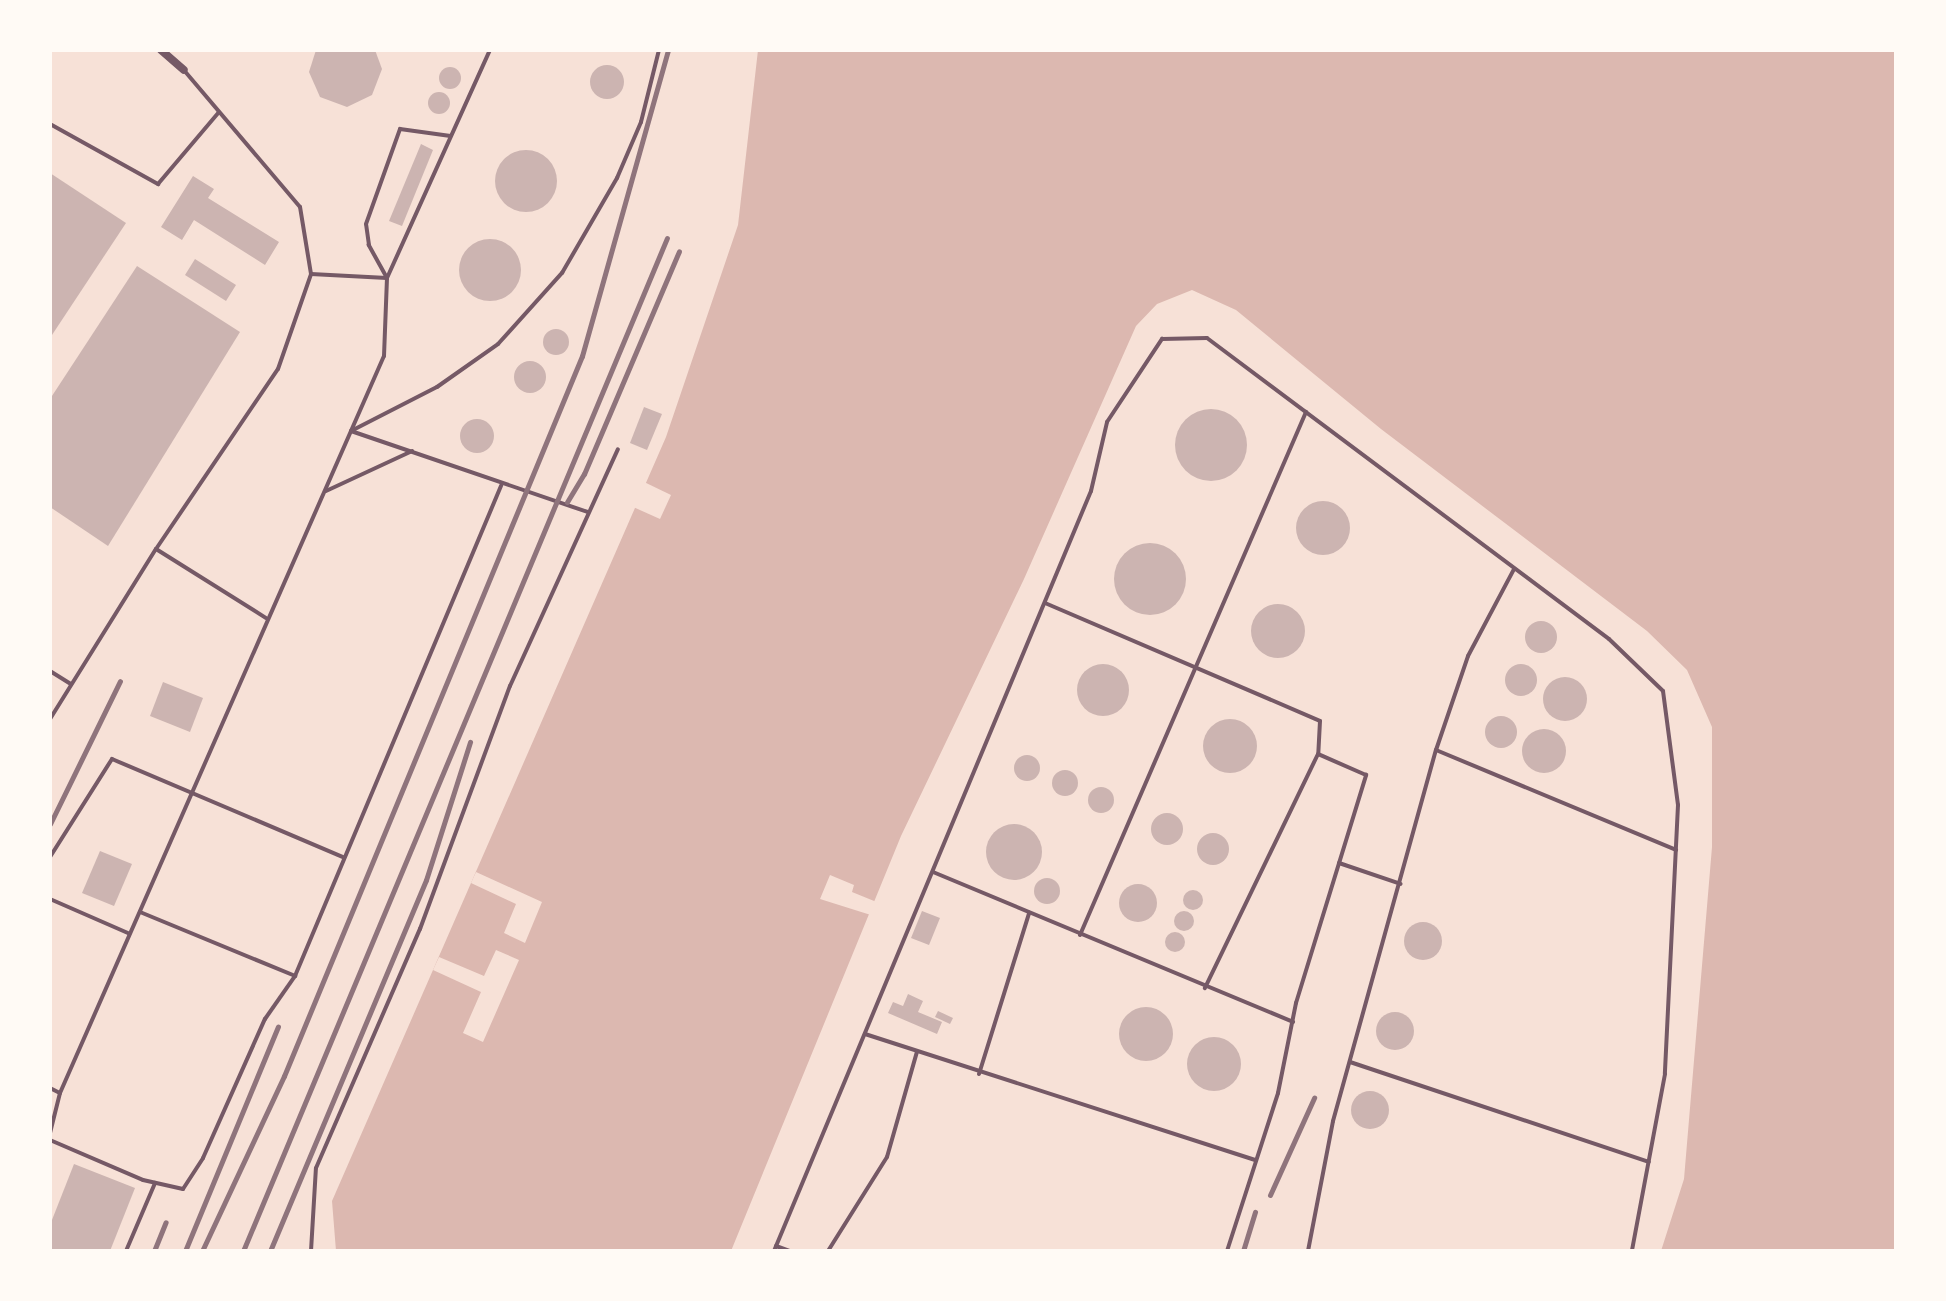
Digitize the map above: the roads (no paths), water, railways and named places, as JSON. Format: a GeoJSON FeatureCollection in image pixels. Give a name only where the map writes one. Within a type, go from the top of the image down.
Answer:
{"type":"FeatureCollection","features":[{"type":"Feature","properties":{"kind":"street"},"geometry":{"type":"LineString","coordinates":[[162,50],[184,70]]}},
{"type":"Feature","properties":{"kind":"lane"},"geometry":{"type":"LineString","coordinates":[[490,50],[387,278],[384,356],[60,1092],[50,1137],[154,1182],[183,1189],[203,1158],[264,1019],[295,976],[501,486]]}},
{"type":"Feature","properties":{"kind":"lane"},"geometry":{"type":"LineString","coordinates":[[351,431],[437,387],[498,344],[562,274],[617,178],[640,122],[659,50]]}},
{"type":"Feature","properties":{"kind":"lane"},"geometry":{"type":"LineString","coordinates":[[50,719],[156,549],[278,369],[311,274],[300,207],[184,70]]}},
{"type":"Feature","properties":{"kind":"lane"},"geometry":{"type":"LineString","coordinates":[[50,124],[158,184],[220,112]]}},
{"type":"Feature","properties":{"kind":"lane"},"geometry":{"type":"LineString","coordinates":[[387,278],[369,245],[366,224],[400,130],[451,136]]}},
{"type":"Feature","properties":{"kind":"lane"},"geometry":{"type":"LineString","coordinates":[[311,274],[387,278]]}},
{"type":"Feature","properties":{"kind":"lane"},"geometry":{"type":"LineString","coordinates":[[790,1251],[775,1249],[1091,491],[1107,422],[1162,339],[1207,338],[1608,638],[1663,691],[1678,805],[1665,1074],[1632,1251]]}},
{"type":"Feature","properties":{"kind":"lane"},"geometry":{"type":"LineString","coordinates":[[1080,935],[1306,412]]}},
{"type":"Feature","properties":{"kind":"lane"},"geometry":{"type":"LineString","coordinates":[[351,431],[501,486],[588,512]]}},
{"type":"Feature","properties":{"kind":"lane"},"geometry":{"type":"LineString","coordinates":[[311,1251],[316,1168],[420,929],[510,686],[618,448]]}},
{"type":"Feature","properties":{"kind":"lane"},"geometry":{"type":"LineString","coordinates":[[324,492],[412,451]]}},
{"type":"Feature","properties":{"kind":"lane"},"geometry":{"type":"LineString","coordinates":[[156,549],[268,619]]}},
{"type":"Feature","properties":{"kind":"lane"},"geometry":{"type":"LineString","coordinates":[[1308,1251],[1333,1121],[1402,884],[1436,750],[1468,656],[1514,568]]}},
{"type":"Feature","properties":{"kind":"lane"},"geometry":{"type":"LineString","coordinates":[[1045,603],[1320,721],[1318,754],[1205,988]]}},
{"type":"Feature","properties":{"kind":"lane"},"geometry":{"type":"LineString","coordinates":[[50,670],[72,685]]}},
{"type":"Feature","properties":{"kind":"lane"},"geometry":{"type":"LineString","coordinates":[[1436,750],[1676,850]]}},
{"type":"Feature","properties":{"kind":"lane"},"geometry":{"type":"LineString","coordinates":[[1227,1251],[1278,1093],[1292,1022],[1366,775],[1318,754]]}},
{"type":"Feature","properties":{"kind":"lane"},"geometry":{"type":"LineString","coordinates":[[50,857],[112,759],[343,857]]}},
{"type":"Feature","properties":{"kind":"lane"},"geometry":{"type":"LineString","coordinates":[[1339,862],[1402,884]]}},
{"type":"Feature","properties":{"kind":"lane"},"geometry":{"type":"LineString","coordinates":[[933,872],[1292,1022]]}},
{"type":"Feature","properties":{"kind":"lane"},"geometry":{"type":"LineString","coordinates":[[50,898],[130,934]]}},
{"type":"Feature","properties":{"kind":"lane"},"geometry":{"type":"LineString","coordinates":[[140,912],[295,976]]}},
{"type":"Feature","properties":{"kind":"lane"},"geometry":{"type":"LineString","coordinates":[[979,1074],[1029,914]]}},
{"type":"Feature","properties":{"kind":"lane"},"geometry":{"type":"LineString","coordinates":[[865,1034],[979,1074],[1256,1160]]}},
{"type":"Feature","properties":{"kind":"lane"},"geometry":{"type":"LineString","coordinates":[[828,1251],[886,1157],[917,1052]]}},
{"type":"Feature","properties":{"kind":"lane"},"geometry":{"type":"LineString","coordinates":[[1350,1062],[1649,1162]]}},
{"type":"Feature","properties":{"kind":"lane"},"geometry":{"type":"LineString","coordinates":[[50,1088],[60,1092]]}},
{"type":"Feature","properties":{"kind":"lane"},"geometry":{"type":"LineString","coordinates":[[126,1251],[154,1182]]}},
{"type":"Feature","properties":{"kind":"railway"},"geometry":{"type":"LineString","coordinates":[[202,1251],[284,1076],[582,356],[668,50]]}},
{"type":"Feature","properties":{"kind":"railway"},"geometry":{"type":"LineString","coordinates":[[243,1251],[667,238]]}},
{"type":"Feature","properties":{"kind":"railway"},"geometry":{"type":"LineString","coordinates":[[567,502],[584,474],[679,251]]}},
{"type":"Feature","properties":{"kind":"railway"},"geometry":{"type":"LineString","coordinates":[[50,824],[120,681]]}},
{"type":"Feature","properties":{"kind":"railway"},"geometry":{"type":"LineString","coordinates":[[270,1251],[426,880],[470,742]]}},
{"type":"Feature","properties":{"kind":"railway"},"geometry":{"type":"LineString","coordinates":[[185,1251],[278,1027]]}},
{"type":"Feature","properties":{"kind":"railway"},"geometry":{"type":"LineString","coordinates":[[1270,1195],[1314,1098]]}},
{"type":"Feature","properties":{"kind":"railway"},"geometry":{"type":"LineString","coordinates":[[1243,1251],[1255,1212]]}},
{"type":"Feature","properties":{"kind":"railway"},"geometry":{"type":"LineString","coordinates":[[154,1251],[166,1222]]}}]}
